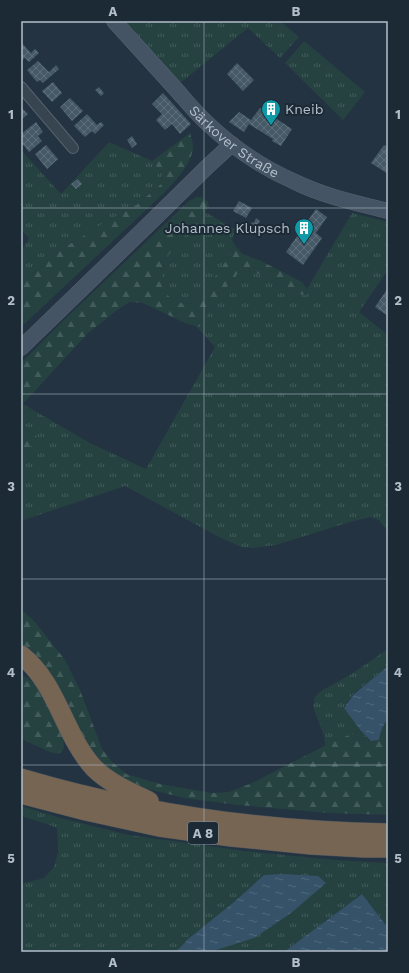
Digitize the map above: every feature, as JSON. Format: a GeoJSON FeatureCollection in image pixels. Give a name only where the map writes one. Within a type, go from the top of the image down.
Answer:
{"type":"FeatureCollection","features":[{"type":"Feature","properties":{"kind":"highway"},"geometry":{"type":"LineString","coordinates":[[21,655],[43,678],[82,753],[95,768],[109,780],[129,792],[184,815]]}},
{"type":"Feature","properties":{"kind":"highway","name":"A 8"},"geometry":{"type":"LineString","coordinates":[[21,778],[88,796],[184,815],[232,822],[312,830],[388,833]]}},
{"type":"Feature","properties":{"kind":"highway","name":"A 8"},"geometry":{"type":"LineString","coordinates":[[21,794],[86,811],[167,828],[231,837],[311,845],[388,848]]}},
{"type":"Feature","properties":{"kind":"main road","name":"Särkover Straße"},"geometry":{"type":"LineString","coordinates":[[114,21],[205,121],[232,144],[256,161],[293,182],[334,197],[388,211]]}},
{"type":"Feature","properties":{"kind":"main road"},"geometry":{"type":"LineString","coordinates":[[21,348],[232,144]]}},
{"type":"Feature","properties":{"kind":"street"},"geometry":{"type":"LineString","coordinates":[[21,87],[73,148]]}},
{"type":"Feature","properties":{"kind":"green space"},"geometry":{"type":"Polygon","coordinates":[[[124,21],[280,21],[299,37],[280,58],[248,28],[179,84],[124,21]]]}},
{"type":"Feature","properties":{"kind":"green space"},"geometry":{"type":"Polygon","coordinates":[[[304,41],[365,92],[343,120],[285,63],[304,41]]]}},
{"type":"Feature","properties":{"kind":"green space"},"geometry":{"type":"Polygon","coordinates":[[[190,133],[193,144],[190,159],[183,171],[173,183],[21,327],[21,285],[57,252],[138,204],[161,184],[162,174],[152,161],[190,133]]]}},
{"type":"Feature","properties":{"kind":"green space"},"geometry":{"type":"Polygon","coordinates":[[[109,142],[152,161],[162,174],[161,184],[138,204],[57,252],[21,285],[21,251],[29,238],[21,230],[21,150],[61,194],[109,142]]]}},
{"type":"Feature","properties":{"kind":"green space"},"geometry":{"type":"Polygon","coordinates":[[[196,197],[201,197],[208,202],[209,207],[165,259],[162,272],[162,287],[171,299],[184,304],[193,303],[202,295],[236,247],[243,254],[259,260],[302,282],[307,289],[306,295],[299,294],[253,271],[245,270],[238,273],[222,293],[204,320],[196,326],[185,323],[143,303],[130,302],[88,333],[21,406],[21,363],[189,201],[196,197]]]}},
{"type":"Feature","properties":{"kind":"green space"},"geometry":{"type":"Polygon","coordinates":[[[205,212],[235,229],[232,240],[236,247],[202,295],[193,303],[184,304],[171,299],[162,287],[162,272],[165,259],[205,212]]]}},
{"type":"Feature","properties":{"kind":"green space"},"geometry":{"type":"Polygon","coordinates":[[[352,213],[388,222],[388,270],[359,312],[388,335],[388,532],[379,520],[370,517],[276,545],[253,548],[241,547],[217,536],[125,486],[21,521],[21,448],[24,448],[32,432],[21,429],[21,406],[23,404],[90,443],[146,469],[215,347],[196,326],[204,320],[238,272],[245,270],[253,271],[299,294],[306,295],[307,289],[352,213]]]}},
{"type":"Feature","properties":{"kind":"green space"},"geometry":{"type":"Polygon","coordinates":[[[21,429],[32,432],[39,439],[36,445],[21,448],[21,429]]]}},
{"type":"Feature","properties":{"kind":"green space"},"geometry":{"type":"Polygon","coordinates":[[[21,609],[35,622],[65,660],[80,690],[102,749],[112,762],[126,774],[160,784],[212,793],[229,792],[252,783],[338,739],[361,731],[370,741],[379,740],[382,729],[388,719],[388,815],[330,813],[238,805],[184,798],[136,786],[104,767],[90,751],[41,662],[21,645],[21,609]]]}},
{"type":"Feature","properties":{"kind":"green space"},"geometry":{"type":"Polygon","coordinates":[[[388,649],[388,666],[354,693],[344,707],[361,731],[338,739],[325,746],[324,736],[313,707],[315,697],[321,691],[350,675],[388,649]]]}},
{"type":"Feature","properties":{"kind":"green space"},"geometry":{"type":"Polygon","coordinates":[[[21,675],[28,678],[36,685],[51,709],[63,738],[64,748],[57,754],[21,739],[21,675]]]}},
{"type":"Feature","properties":{"kind":"green space"},"geometry":{"type":"Polygon","coordinates":[[[21,806],[61,818],[129,835],[245,851],[336,860],[388,863],[388,928],[362,894],[284,952],[210,952],[222,948],[264,875],[234,902],[188,939],[176,952],[21,952],[21,884],[44,878],[54,867],[58,852],[57,828],[21,816],[21,806]]]}},
{"type":"Feature","properties":{"kind":"water"},"geometry":{"type":"Polygon","coordinates":[[[388,666],[388,719],[382,729],[379,740],[371,741],[361,731],[344,708],[354,694],[388,666]]]}},
{"type":"Feature","properties":{"kind":"water"},"geometry":{"type":"Polygon","coordinates":[[[283,874],[318,876],[326,883],[291,913],[254,938],[210,952],[176,952],[188,939],[234,902],[264,875],[283,874]]]}},
{"type":"Feature","properties":{"kind":"water"},"geometry":{"type":"Polygon","coordinates":[[[362,894],[388,928],[388,952],[284,952],[362,894]]]}},
{"type":"Feature","properties":{"kind":"building"},"geometry":{"type":"Polygon","coordinates":[[[21,42],[31,53],[35,49],[39,53],[29,62],[25,58],[21,61],[21,42]]]}},
{"type":"Feature","properties":{"kind":"building"},"geometry":{"type":"Polygon","coordinates":[[[38,61],[49,72],[56,65],[59,69],[43,83],[40,80],[37,82],[27,70],[38,61]]]}},
{"type":"Feature","properties":{"kind":"building"},"geometry":{"type":"Polygon","coordinates":[[[237,63],[254,80],[243,91],[227,74],[237,63]]]}},
{"type":"Feature","properties":{"kind":"building"},"geometry":{"type":"Polygon","coordinates":[[[53,82],[62,93],[52,102],[42,91],[53,82]]]}},
{"type":"Feature","properties":{"kind":"building"},"geometry":{"type":"Polygon","coordinates":[[[99,87],[104,93],[101,96],[95,90],[99,87]]]}},
{"type":"Feature","properties":{"kind":"building"},"geometry":{"type":"Polygon","coordinates":[[[163,93],[191,124],[180,134],[172,124],[165,130],[156,120],[162,114],[152,104],[163,93]]]}},
{"type":"Feature","properties":{"kind":"building"},"geometry":{"type":"Polygon","coordinates":[[[70,98],[83,111],[72,121],[60,107],[70,98]]]}},
{"type":"Feature","properties":{"kind":"building"},"geometry":{"type":"Polygon","coordinates":[[[21,107],[28,114],[21,120],[21,107]]]}},
{"type":"Feature","properties":{"kind":"building","name":"Kneib"},"geometry":{"type":"Polygon","coordinates":[[[260,108],[292,129],[281,146],[272,141],[273,139],[249,124],[244,132],[229,122],[239,112],[251,120],[260,108]]]}},
{"type":"Feature","properties":{"kind":"building"},"geometry":{"type":"Polygon","coordinates":[[[87,114],[97,125],[101,122],[104,125],[95,134],[92,131],[85,137],[74,126],[87,114]]]}},
{"type":"Feature","properties":{"kind":"building"},"geometry":{"type":"Polygon","coordinates":[[[36,122],[43,132],[38,136],[42,141],[29,152],[21,142],[21,134],[36,122]]]}},
{"type":"Feature","properties":{"kind":"building"},"geometry":{"type":"Polygon","coordinates":[[[132,136],[137,144],[132,148],[127,140],[132,136]]]}},
{"type":"Feature","properties":{"kind":"building"},"geometry":{"type":"Polygon","coordinates":[[[46,145],[58,159],[47,169],[35,154],[46,145]]]}},
{"type":"Feature","properties":{"kind":"building"},"geometry":{"type":"Polygon","coordinates":[[[384,145],[388,147],[388,174],[371,163],[384,145]]]}},
{"type":"Feature","properties":{"kind":"building"},"geometry":{"type":"Polygon","coordinates":[[[78,179],[82,184],[76,189],[71,184],[78,179]]]}},
{"type":"Feature","properties":{"kind":"building"},"geometry":{"type":"Polygon","coordinates":[[[239,201],[252,208],[246,218],[233,211],[239,201]]]}},
{"type":"Feature","properties":{"kind":"building","name":"Johannes Klupsch"},"geometry":{"type":"Polygon","coordinates":[[[316,209],[327,217],[316,233],[322,238],[303,265],[286,252],[316,209]]]}},
{"type":"Feature","properties":{"kind":"building"},"geometry":{"type":"Polygon","coordinates":[[[256,218],[260,221],[255,229],[250,226],[252,222],[254,223],[256,218]]]}},
{"type":"Feature","properties":{"kind":"building"},"geometry":{"type":"Polygon","coordinates":[[[388,288],[388,316],[375,307],[388,288]]]}},
{"type":"Feature","properties":{"kind":"place","name":"Kneib"},"geometry":{"type":"Point","coordinates":[271,126]}},
{"type":"Feature","properties":{"kind":"place","name":"Johannes Klupsch"},"geometry":{"type":"Point","coordinates":[304,245]}}]}
